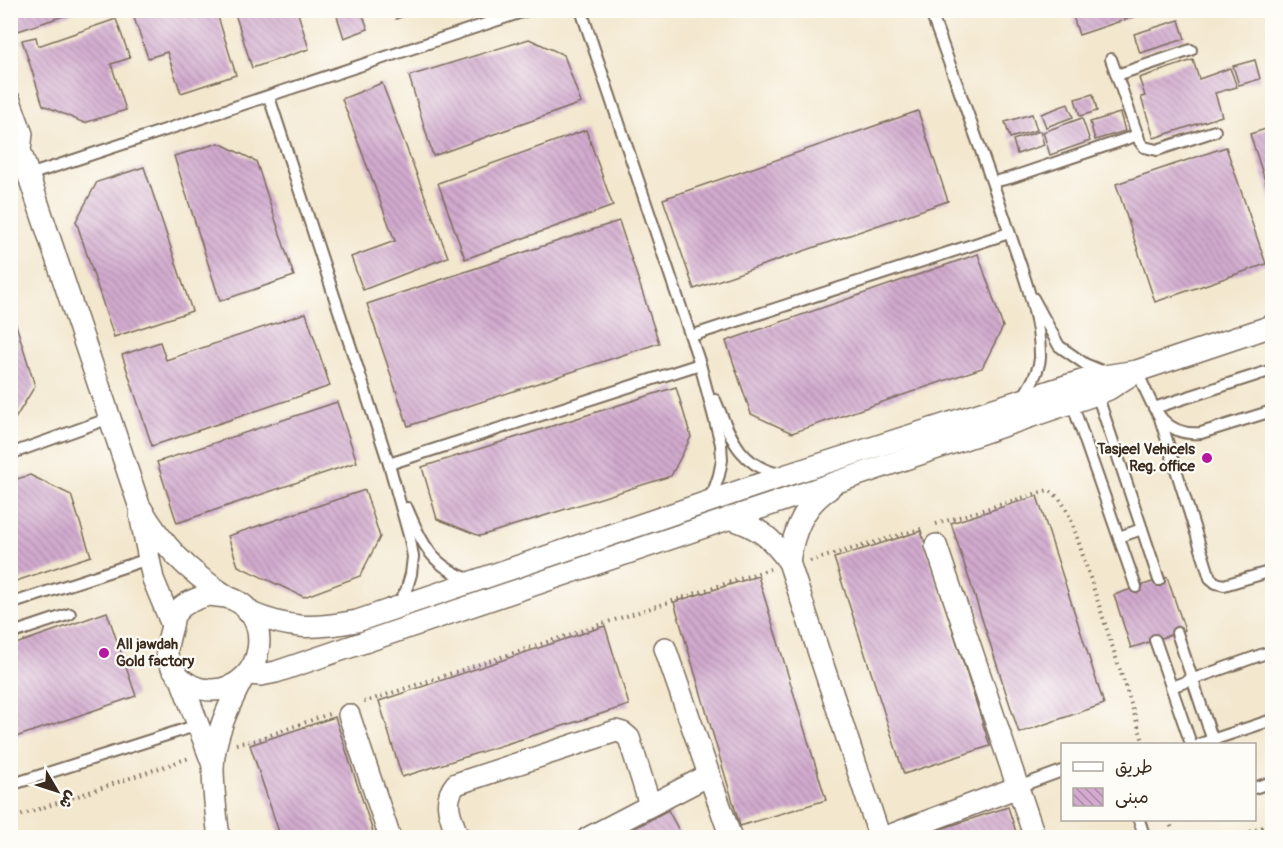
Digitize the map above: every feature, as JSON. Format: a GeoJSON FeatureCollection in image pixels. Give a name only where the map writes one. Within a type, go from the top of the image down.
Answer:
{"type":"FeatureCollection","features":[{"type":"Feature","properties":{"kind":"street"},"geometry":{"type":"LineString","coordinates":[[10,101],[22,134],[15,145],[29,175],[139,505],[153,579],[172,626]]}},
{"type":"Feature","properties":{"kind":"street"},"geometry":{"type":"LineString","coordinates":[[248,612],[296,627],[321,627],[357,621],[704,503],[1021,400],[1109,374],[1137,371],[1272,326]]}},
{"type":"Feature","properties":{"kind":"street"},"geometry":{"type":"LineString","coordinates":[[228,597],[208,595],[189,601],[174,614],[165,649],[171,666],[182,679],[193,686],[206,690],[219,690],[232,686],[246,676],[276,672],[1097,394],[1137,371]]}},
{"type":"Feature","properties":{"kind":"street"},"geometry":{"type":"LineString","coordinates":[[789,561],[792,541],[799,522],[811,505],[826,491],[844,480]]}},
{"type":"Feature","properties":{"kind":"street"},"geometry":{"type":"LineString","coordinates":[[139,505],[168,548],[192,572],[239,603],[256,624],[259,650],[255,663],[224,720],[213,765]]}},
{"type":"Feature","properties":{"kind":"street"},"geometry":{"type":"LineString","coordinates":[[729,518],[764,533],[789,561],[881,837],[1018,787]]}},
{"type":"Feature","properties":{"kind":"street"},"geometry":{"type":"LineString","coordinates":[[936,545],[1035,837]]}},
{"type":"Feature","properties":{"kind":"street"},"geometry":{"type":"LineString","coordinates":[[665,648],[730,837]]}},
{"type":"Feature","properties":{"kind":"street"},"geometry":{"type":"LineString","coordinates":[[182,679],[213,765],[219,837]]}},
{"type":"Feature","properties":{"kind":"street"},"geometry":{"type":"LineString","coordinates":[[349,715],[390,837]]}},
{"type":"Feature","properties":{"kind":"street"},"geometry":{"type":"LineString","coordinates":[[458,837],[447,801],[450,791],[456,784],[616,731],[629,738],[650,805]]}},
{"type":"Feature","properties":{"kind":"street"},"geometry":{"type":"LineString","coordinates":[[588,837],[709,775]]}},
{"type":"Feature","properties":{"kind":"lane"},"geometry":{"type":"LineString","coordinates":[[29,175],[528,10]]}},
{"type":"Feature","properties":{"kind":"lane"},"geometry":{"type":"LineString","coordinates":[[581,10],[691,336],[721,444],[722,460],[717,483],[704,503]]}},
{"type":"Feature","properties":{"kind":"lane"},"geometry":{"type":"LineString","coordinates":[[930,10],[993,182],[1028,287],[1038,336],[1040,359],[1033,380],[1021,400]]}},
{"type":"Feature","properties":{"kind":"lane"},"geometry":{"type":"LineString","coordinates":[[1117,75],[1191,50]]}},
{"type":"Feature","properties":{"kind":"lane"},"geometry":{"type":"LineString","coordinates":[[1111,59],[1144,147],[1157,150],[1215,131]]}},
{"type":"Feature","properties":{"kind":"lane"},"geometry":{"type":"LineString","coordinates":[[269,97],[388,464],[410,539],[413,557],[411,574],[406,591],[396,606]]}},
{"type":"Feature","properties":{"kind":"lane"},"geometry":{"type":"LineString","coordinates":[[993,182],[1138,135]]}},
{"type":"Feature","properties":{"kind":"lane"},"geometry":{"type":"LineString","coordinates":[[691,336],[1009,233]]}},
{"type":"Feature","properties":{"kind":"lane"},"geometry":{"type":"LineString","coordinates":[[1028,287],[1059,346],[1085,364],[1109,374]]}},
{"type":"Feature","properties":{"kind":"lane"},"geometry":{"type":"LineString","coordinates":[[388,464],[700,364]]}},
{"type":"Feature","properties":{"kind":"lane"},"geometry":{"type":"LineString","coordinates":[[700,364],[732,439],[741,453],[754,465],[787,476]]}},
{"type":"Feature","properties":{"kind":"lane"},"geometry":{"type":"LineString","coordinates":[[1156,412],[1272,370]]}},
{"type":"Feature","properties":{"kind":"lane"},"geometry":{"type":"LineString","coordinates":[[1137,371],[1156,412],[1210,578],[1224,585],[1272,571]]}},
{"type":"Feature","properties":{"kind":"lane"},"geometry":{"type":"LineString","coordinates":[[1097,394],[1159,580]]}},
{"type":"Feature","properties":{"kind":"lane"},"geometry":{"type":"LineString","coordinates":[[1072,402],[1136,587]]}},
{"type":"Feature","properties":{"kind":"lane"},"geometry":{"type":"LineString","coordinates":[[1156,412],[1167,425],[1189,434],[1271,415]]}},
{"type":"Feature","properties":{"kind":"lane"},"geometry":{"type":"LineString","coordinates":[[10,454],[110,418]]}},
{"type":"Feature","properties":{"kind":"lane"},"geometry":{"type":"LineString","coordinates":[[388,464],[428,552],[440,565],[455,575],[472,581]]}},
{"type":"Feature","properties":{"kind":"lane"},"geometry":{"type":"LineString","coordinates":[[1119,537],[1142,530]]}},
{"type":"Feature","properties":{"kind":"lane"},"geometry":{"type":"LineString","coordinates":[[10,604],[148,559]]}},
{"type":"Feature","properties":{"kind":"lane"},"geometry":{"type":"LineString","coordinates":[[10,634],[70,614]]}},
{"type":"Feature","properties":{"kind":"lane"},"geometry":{"type":"LineString","coordinates":[[1177,633],[1214,742],[1272,720]]}},
{"type":"Feature","properties":{"kind":"lane"},"geometry":{"type":"LineString","coordinates":[[1155,640],[1191,743]]}},
{"type":"Feature","properties":{"kind":"lane"},"geometry":{"type":"LineString","coordinates":[[1171,687],[1272,651]]}},
{"type":"Feature","properties":{"kind":"lane"},"geometry":{"type":"LineString","coordinates":[[10,785],[198,725]]}},
{"type":"Feature","properties":{"kind":"lane"},"geometry":{"type":"LineString","coordinates":[[1018,787],[1061,771]]}},
{"type":"Feature","properties":{"kind":"lane"},"geometry":{"type":"LineString","coordinates":[[1256,787],[1272,782]]}},
{"type":"Feature","properties":{"kind":"lane"},"geometry":{"type":"LineString","coordinates":[[1140,821],[1145,837]]}},
{"type":"Feature","properties":{"kind":"path"},"geometry":{"type":"LineString","coordinates":[[1170,821],[1175,837]]}},
{"type":"Feature","properties":{"kind":"path"},"geometry":{"type":"LineString","coordinates":[[1233,837],[1272,824]]}},
{"type":"Feature","properties":{"kind":"building"},"geometry":{"type":"Polygon","coordinates":[[[10,10],[79,10],[79,11],[18,31],[10,10]]]}},
{"type":"Feature","properties":{"kind":"building"},"geometry":{"type":"Polygon","coordinates":[[[149,10],[216,10],[236,75],[181,93],[167,52],[148,58],[133,15],[149,10]]]}},
{"type":"Feature","properties":{"kind":"building"},"geometry":{"type":"Polygon","coordinates":[[[234,10],[297,10],[309,49],[252,68],[234,10]]]}},
{"type":"Feature","properties":{"kind":"building"},"geometry":{"type":"Polygon","coordinates":[[[335,10],[361,10],[368,29],[344,38],[335,10]]]}},
{"type":"Feature","properties":{"kind":"building"},"geometry":{"type":"Polygon","coordinates":[[[393,10],[412,10],[413,13],[396,19],[393,10]]]}},
{"type":"Feature","properties":{"kind":"building"},"geometry":{"type":"Polygon","coordinates":[[[1071,10],[1151,10],[1151,11],[1079,35],[1071,10]]]}},
{"type":"Feature","properties":{"kind":"building"},"geometry":{"type":"Polygon","coordinates":[[[116,19],[130,58],[111,64],[126,110],[84,123],[43,105],[22,40],[36,37],[38,46],[116,19]]]}},
{"type":"Feature","properties":{"kind":"building"},"geometry":{"type":"Polygon","coordinates":[[[1179,20],[1185,39],[1140,53],[1134,34],[1179,20]]]}},
{"type":"Feature","properties":{"kind":"building"},"geometry":{"type":"Polygon","coordinates":[[[529,39],[564,55],[581,103],[433,156],[409,76],[529,39]]]}},
{"type":"Feature","properties":{"kind":"building"},"geometry":{"type":"Polygon","coordinates":[[[1193,60],[1199,79],[1230,68],[1237,87],[1215,93],[1222,116],[1154,138],[1141,97],[1145,96],[1139,78],[1193,60]]]}},
{"type":"Feature","properties":{"kind":"building"},"geometry":{"type":"Polygon","coordinates":[[[1255,60],[1260,79],[1239,85],[1233,66],[1255,60]]]}},
{"type":"Feature","properties":{"kind":"building"},"geometry":{"type":"Polygon","coordinates":[[[382,83],[448,257],[363,290],[351,257],[395,241],[342,99],[382,83]]]}},
{"type":"Feature","properties":{"kind":"building"},"geometry":{"type":"Polygon","coordinates":[[[1093,94],[1097,111],[1080,116],[1075,99],[1093,94]]]}},
{"type":"Feature","properties":{"kind":"building"},"geometry":{"type":"Polygon","coordinates":[[[1068,104],[1073,117],[1046,127],[1041,114],[1068,104]]]}},
{"type":"Feature","properties":{"kind":"building"},"geometry":{"type":"Polygon","coordinates":[[[918,111],[948,201],[694,289],[663,199],[918,111]]]}},
{"type":"Feature","properties":{"kind":"building"},"geometry":{"type":"Polygon","coordinates":[[[1120,113],[1125,131],[1095,140],[1090,122],[1120,113]]]}},
{"type":"Feature","properties":{"kind":"building"},"geometry":{"type":"Polygon","coordinates":[[[1032,114],[1037,130],[1010,138],[1005,122],[1032,114]]]}},
{"type":"Feature","properties":{"kind":"building"},"geometry":{"type":"Polygon","coordinates":[[[1082,118],[1090,141],[1050,155],[1043,132],[1082,118]]]}},
{"type":"Feature","properties":{"kind":"building"},"geometry":{"type":"Polygon","coordinates":[[[1272,127],[1272,202],[1250,134],[1272,127]]]}},
{"type":"Feature","properties":{"kind":"building"},"geometry":{"type":"Polygon","coordinates":[[[586,130],[613,206],[465,259],[438,183],[586,130]]]}},
{"type":"Feature","properties":{"kind":"building"},"geometry":{"type":"Polygon","coordinates":[[[1040,131],[1044,145],[1017,154],[1013,140],[1040,131]]]}},
{"type":"Feature","properties":{"kind":"building"},"geometry":{"type":"Polygon","coordinates":[[[219,143],[256,161],[294,276],[220,301],[174,156],[219,143]]]}},
{"type":"Feature","properties":{"kind":"building"},"geometry":{"type":"Polygon","coordinates":[[[1226,147],[1266,264],[1155,302],[1116,184],[1226,147]]]}},
{"type":"Feature","properties":{"kind":"building"},"geometry":{"type":"Polygon","coordinates":[[[144,167],[192,311],[114,337],[76,221],[97,182],[144,167]]]}},
{"type":"Feature","properties":{"kind":"building"},"geometry":{"type":"Polygon","coordinates":[[[619,221],[659,343],[408,426],[367,304],[619,221]]]}},
{"type":"Feature","properties":{"kind":"building"},"geometry":{"type":"Polygon","coordinates":[[[978,254],[1003,327],[982,368],[792,433],[751,414],[726,341],[978,254]]]}},
{"type":"Feature","properties":{"kind":"building"},"geometry":{"type":"Polygon","coordinates":[[[306,313],[330,386],[152,446],[122,355],[160,342],[166,360],[306,313]]]}},
{"type":"Feature","properties":{"kind":"building"},"geometry":{"type":"Polygon","coordinates":[[[13,315],[35,386],[10,427],[10,316],[13,315]]]}},
{"type":"Feature","properties":{"kind":"building"},"geometry":{"type":"Polygon","coordinates":[[[676,387],[691,437],[671,476],[480,536],[437,519],[422,467],[676,387]]]}},
{"type":"Feature","properties":{"kind":"building"},"geometry":{"type":"Polygon","coordinates":[[[337,402],[357,462],[177,523],[157,462],[337,402]]]}},
{"type":"Feature","properties":{"kind":"building"},"geometry":{"type":"Polygon","coordinates":[[[30,475],[71,495],[91,556],[10,583],[10,481],[30,475]]]}},
{"type":"Feature","properties":{"kind":"building"},"geometry":{"type":"Polygon","coordinates":[[[365,490],[380,537],[360,576],[304,597],[238,566],[228,536],[365,490]]]}},
{"type":"Feature","properties":{"kind":"building"},"geometry":{"type":"Polygon","coordinates":[[[1037,496],[1104,704],[1019,733],[951,523],[1037,496]]]}},
{"type":"Feature","properties":{"kind":"building"},"geometry":{"type":"Polygon","coordinates":[[[921,531],[990,746],[904,774],[834,558],[921,531]]]}},
{"type":"Feature","properties":{"kind":"building"},"geometry":{"type":"Polygon","coordinates":[[[758,576],[826,800],[740,826],[674,602],[758,576]]]}},
{"type":"Feature","properties":{"kind":"building"},"geometry":{"type":"Polygon","coordinates":[[[1167,577],[1185,630],[1131,648],[1114,595],[1167,577]]]}},
{"type":"Feature","properties":{"kind":"building"},"geometry":{"type":"Polygon","coordinates":[[[107,612],[136,696],[10,739],[10,646],[107,612]]]}},
{"type":"Feature","properties":{"kind":"building"},"geometry":{"type":"Polygon","coordinates":[[[605,626],[629,705],[402,777],[379,701],[605,626]]]}},
{"type":"Feature","properties":{"kind":"building"},"geometry":{"type":"Polygon","coordinates":[[[335,717],[375,838],[281,838],[250,745],[335,717]]]}},
{"type":"Feature","properties":{"kind":"building"},"geometry":{"type":"Polygon","coordinates":[[[1008,807],[1018,838],[923,838],[922,835],[1008,807]]]}},
{"type":"Feature","properties":{"kind":"building"},"geometry":{"type":"Polygon","coordinates":[[[668,810],[683,838],[617,838],[668,810]]]}},
{"type":"Feature","properties":{"kind":"place","name":"Tasjeel Vehicels Reg. office"},"geometry":{"type":"Point","coordinates":[1207,458]}},
{"type":"Feature","properties":{"kind":"place","name":"All jawdah Gold factory"},"geometry":{"type":"Point","coordinates":[104,653]}}]}
